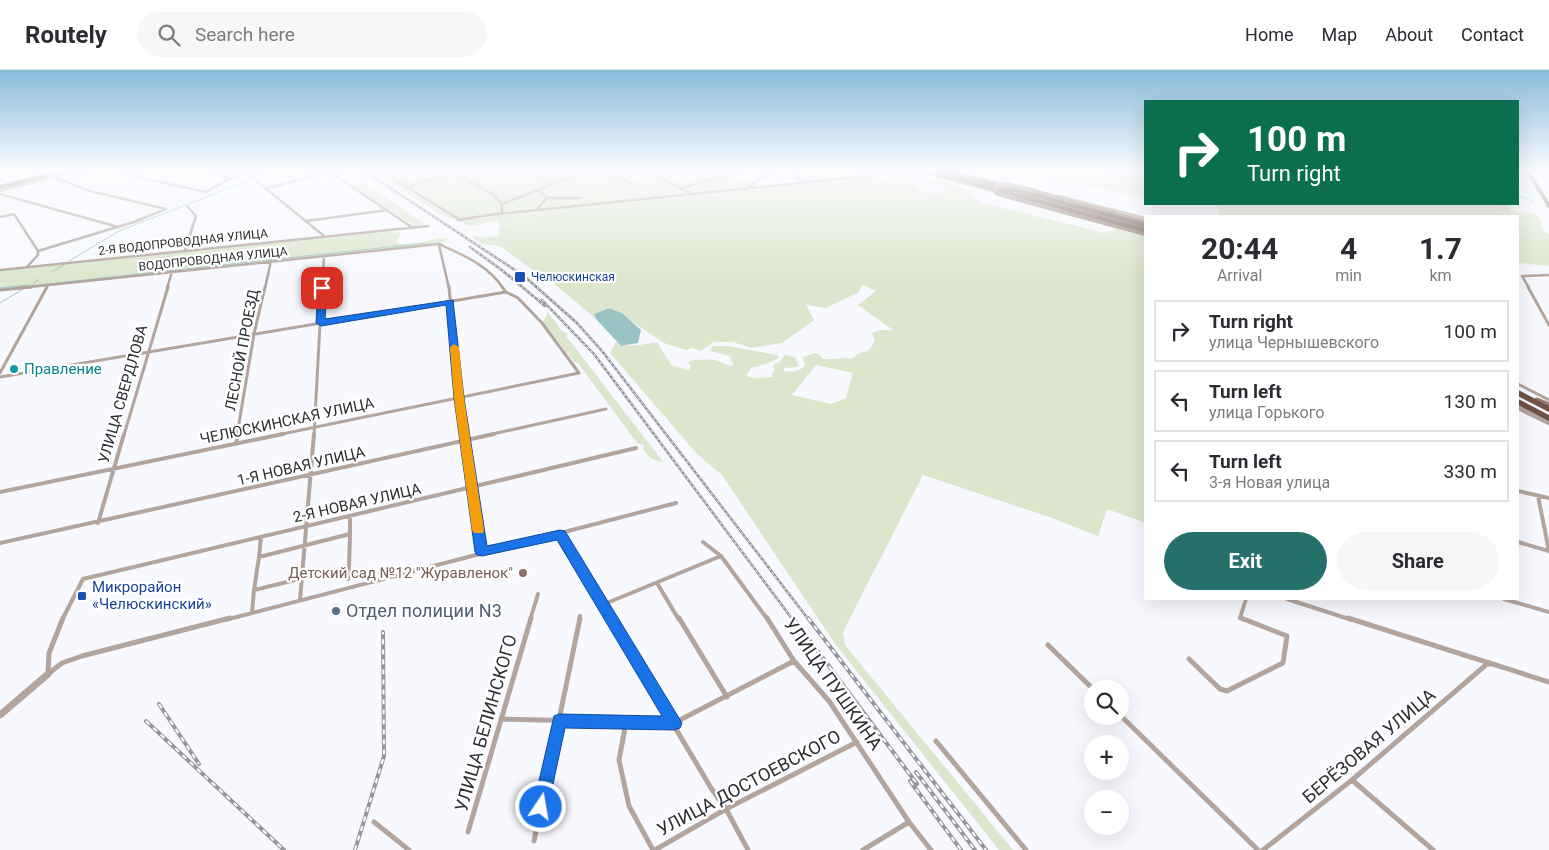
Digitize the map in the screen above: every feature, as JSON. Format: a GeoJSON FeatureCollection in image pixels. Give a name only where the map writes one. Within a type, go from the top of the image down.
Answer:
{"type":"FeatureCollection","features":[{"type":"Feature","properties":{"kind":"highway"},"geometry":{"type":"LineString","coordinates":[[1064,206],[1144,232]]}},
{"type":"Feature","properties":{"kind":"highway"},"geometry":{"type":"LineString","coordinates":[[1083,206],[1144,222]]}},
{"type":"Feature","properties":{"kind":"highway"},"geometry":{"type":"LineString","coordinates":[[1519,393],[1549,407]]}},
{"type":"Feature","properties":{"kind":"highway"},"geometry":{"type":"LineString","coordinates":[[1519,403],[1549,418]]}},
{"type":"Feature","properties":{"kind":"main road"},"geometry":{"type":"LineString","coordinates":[[1043,206],[1144,232]]}},
{"type":"Feature","properties":{"kind":"main road"},"geometry":{"type":"LineString","coordinates":[[1089,206],[1144,222]]}},
{"type":"Feature","properties":{"kind":"street"},"geometry":{"type":"LineString","coordinates":[[49,206],[119,227]]}},
{"type":"Feature","properties":{"kind":"street"},"geometry":{"type":"LineString","coordinates":[[38,251],[119,227],[166,209],[155,206]]}},
{"type":"Feature","properties":{"kind":"street"},"geometry":{"type":"LineString","coordinates":[[185,250],[196,216],[187,206]]}},
{"type":"Feature","properties":{"kind":"street"},"geometry":{"type":"LineString","coordinates":[[288,206],[324,236]]}},
{"type":"Feature","properties":{"kind":"street"},"geometry":{"type":"LineString","coordinates":[[383,206],[413,228]]}},
{"type":"Feature","properties":{"kind":"street"},"geometry":{"type":"LineString","coordinates":[[438,206],[458,219],[571,206]]}},
{"type":"Feature","properties":{"kind":"street"},"geometry":{"type":"LineString","coordinates":[[502,206],[502,214]]}},
{"type":"Feature","properties":{"kind":"street"},"geometry":{"type":"LineString","coordinates":[[536,210],[539,206]]}},
{"type":"Feature","properties":{"kind":"street"},"geometry":{"type":"LineString","coordinates":[[1063,206],[1139,232]]}},
{"type":"Feature","properties":{"kind":"street"},"geometry":{"type":"LineString","coordinates":[[1094,206],[1144,222]]}},
{"type":"Feature","properties":{"kind":"street"},"geometry":{"type":"LineString","coordinates":[[306,221],[388,210]]}},
{"type":"Feature","properties":{"kind":"street"},"geometry":{"type":"LineString","coordinates":[[0,217],[14,214],[38,251],[38,255],[27,267]]}},
{"type":"Feature","properties":{"kind":"street","name":"2-Я ВОДОПРОВОДНАЯ УЛИЦА"},"geometry":{"type":"LineString","coordinates":[[0,270],[428,226]]}},
{"type":"Feature","properties":{"kind":"street"},"geometry":{"type":"LineString","coordinates":[[439,244],[449,284],[459,398],[482,552]]}},
{"type":"Feature","properties":{"kind":"street"},"geometry":{"type":"LineString","coordinates":[[0,375],[506,292],[496,277],[470,259],[439,244],[427,245]]}},
{"type":"Feature","properties":{"kind":"street","name":"ВОДОПРОВОДНАЯ УЛИЦА"},"geometry":{"type":"LineString","coordinates":[[0,290],[427,245]]}},
{"type":"Feature","properties":{"kind":"street"},"geometry":{"type":"LineString","coordinates":[[300,600],[309,475],[315,427],[324,256]]}},
{"type":"Feature","properties":{"kind":"street","name":"ЛЕСНОЙ ПРОЕЗД"},"geometry":{"type":"LineString","coordinates":[[236,444],[254,334],[272,261]]}},
{"type":"Feature","properties":{"kind":"street","name":"УЛИЦА СВЕРДЛОВА"},"geometry":{"type":"LineString","coordinates":[[98,523],[172,272]]}},
{"type":"Feature","properties":{"kind":"street"},"geometry":{"type":"LineString","coordinates":[[1549,276],[1522,276],[1549,325]]}},
{"type":"Feature","properties":{"kind":"street"},"geometry":{"type":"LineString","coordinates":[[0,375],[48,285]]}},
{"type":"Feature","properties":{"kind":"street","name":"ЧЕЛЮСКИНСКАЯ УЛИЦА"},"geometry":{"type":"LineString","coordinates":[[0,492],[579,373],[542,323],[518,298],[506,292]]}},
{"type":"Feature","properties":{"kind":"street"},"geometry":{"type":"LineString","coordinates":[[1519,385],[1549,400]]}},
{"type":"Feature","properties":{"kind":"street"},"geometry":{"type":"LineString","coordinates":[[1519,408],[1549,423]]}},
{"type":"Feature","properties":{"kind":"street","name":"1-Я НОВАЯ УЛИЦА"},"geometry":{"type":"LineString","coordinates":[[0,543],[98,523],[606,409]]}},
{"type":"Feature","properties":{"kind":"street","name":"2-Я НОВАЯ УЛИЦА"},"geometry":{"type":"LineString","coordinates":[[48,674],[47,662],[68,604],[83,579],[636,448]]}},
{"type":"Feature","properties":{"kind":"street"},"geometry":{"type":"LineString","coordinates":[[1519,491],[1549,498]]}},
{"type":"Feature","properties":{"kind":"street"},"geometry":{"type":"LineString","coordinates":[[1519,542],[1549,551],[1538,496]]}},
{"type":"Feature","properties":{"kind":"street"},"geometry":{"type":"LineString","coordinates":[[0,715],[62,663],[82,656],[676,503]]}},
{"type":"Feature","properties":{"kind":"street"},"geometry":{"type":"LineString","coordinates":[[348,579],[350,516]]}},
{"type":"Feature","properties":{"kind":"street"},"geometry":{"type":"LineString","coordinates":[[259,556],[350,534]]}},
{"type":"Feature","properties":{"kind":"street"},"geometry":{"type":"LineString","coordinates":[[560,534],[711,788],[726,809],[748,850]]}},
{"type":"Feature","properties":{"kind":"street"},"geometry":{"type":"LineString","coordinates":[[252,613],[261,537]]}},
{"type":"Feature","properties":{"kind":"street","name":"УЛИЦА ПУШКИНА"},"geometry":{"type":"LineString","coordinates":[[704,542],[721,556],[776,630],[794,661],[829,701],[909,822],[930,850]]}},
{"type":"Feature","properties":{"kind":"street"},"geometry":{"type":"LineString","coordinates":[[602,605],[721,556]]}},
{"type":"Feature","properties":{"kind":"street"},"geometry":{"type":"LineString","coordinates":[[254,590],[349,567]]}},
{"type":"Feature","properties":{"kind":"street"},"geometry":{"type":"LineString","coordinates":[[657,583],[727,697]]}},
{"type":"Feature","properties":{"kind":"street","name":"УЛИЦА БЕЛИНСКОГО"},"geometry":{"type":"LineString","coordinates":[[468,832],[538,594]]}},
{"type":"Feature","properties":{"kind":"street"},"geometry":{"type":"LineString","coordinates":[[1189,659],[1220,689],[1227,691],[1283,663],[1287,636],[1240,618],[1246,600]]}},
{"type":"Feature","properties":{"kind":"street"},"geometry":{"type":"LineString","coordinates":[[1290,600],[1549,682]]}},
{"type":"Feature","properties":{"kind":"street"},"geometry":{"type":"LineString","coordinates":[[1507,600],[1549,612]]}},
{"type":"Feature","properties":{"kind":"street"},"geometry":{"type":"LineString","coordinates":[[534,841],[580,616]]}},
{"type":"Feature","properties":{"kind":"street"},"geometry":{"type":"LineString","coordinates":[[1048,645],[1084,680]]}},
{"type":"Feature","properties":{"kind":"street"},"geometry":{"type":"LineString","coordinates":[[501,720],[674,723],[794,661]]}},
{"type":"Feature","properties":{"kind":"street","name":"БЕРЁЗОВАЯ УЛИЦА"},"geometry":{"type":"LineString","coordinates":[[1263,850],[1352,780],[1487,664],[1491,664]]}},
{"type":"Feature","properties":{"kind":"street"},"geometry":{"type":"LineString","coordinates":[[626,722],[619,760],[629,806],[654,850]]}},
{"type":"Feature","properties":{"kind":"street"},"geometry":{"type":"LineString","coordinates":[[1129,724],[1258,850]]}},
{"type":"Feature","properties":{"kind":"street"},"geometry":{"type":"LineString","coordinates":[[936,741],[1026,850]]}},
{"type":"Feature","properties":{"kind":"street","name":"УЛИЦА ДОСТОЕВСКОГО"},"geometry":{"type":"LineString","coordinates":[[654,850],[726,809],[857,742]]}},
{"type":"Feature","properties":{"kind":"street"},"geometry":{"type":"LineString","coordinates":[[1352,780],[1433,850]]}},
{"type":"Feature","properties":{"kind":"street"},"geometry":{"type":"LineString","coordinates":[[374,822],[409,850]]}},
{"type":"Feature","properties":{"kind":"street"},"geometry":{"type":"LineString","coordinates":[[863,850],[909,822]]}},
{"type":"Feature","properties":{"kind":"green space"},"geometry":{"type":"Polygon","coordinates":[[[384,206],[398,206],[424,224],[415,226],[384,206]]]}},
{"type":"Feature","properties":{"kind":"green space"},"geometry":{"type":"Polygon","coordinates":[[[429,206],[563,206],[508,212],[458,220],[444,216],[429,206]]]}},
{"type":"Feature","properties":{"kind":"green space"},"geometry":{"type":"Polygon","coordinates":[[[584,206],[998,206],[1105,233],[1117,228],[1144,236],[1144,523],[1107,509],[1098,536],[1049,517],[923,475],[843,632],[845,645],[1013,850],[999,850],[836,645],[722,475],[697,454],[610,353],[616,342],[630,346],[657,342],[671,365],[688,370],[691,367],[688,362],[699,360],[714,360],[734,365],[731,356],[710,351],[713,346],[728,346],[777,355],[779,357],[774,360],[752,367],[746,376],[755,378],[774,377],[771,375],[775,370],[774,364],[779,363],[785,355],[795,357],[799,365],[797,367],[784,368],[784,371],[790,372],[805,366],[803,357],[814,353],[819,354],[823,359],[851,359],[860,353],[868,351],[875,341],[872,333],[879,330],[893,330],[858,305],[876,291],[862,284],[859,292],[826,308],[806,305],[814,320],[782,343],[751,348],[733,342],[714,342],[700,351],[693,348],[686,350],[664,343],[610,308],[594,315],[596,319],[551,281],[545,279],[500,246],[482,244],[473,238],[475,236],[483,238],[499,236],[499,226],[537,221],[501,225],[497,220],[478,225],[469,225],[459,221],[532,211],[534,213],[584,206]],[[816,365],[792,395],[831,404],[846,398],[853,373],[816,365]]]}},
{"type":"Feature","properties":{"kind":"green space"},"geometry":{"type":"Polygon","coordinates":[[[1217,206],[1509,206],[1511,211],[1536,214],[1540,219],[1542,230],[1549,234],[1549,266],[1519,263],[1519,215],[1219,215],[1217,206]]]}},
{"type":"Feature","properties":{"kind":"green space"},"geometry":{"type":"Polygon","coordinates":[[[391,231],[392,233],[401,232],[396,243],[403,245],[418,244],[438,239],[449,240],[434,244],[0,290],[0,271],[391,231]]]}},
{"type":"Feature","properties":{"kind":"green space"},"geometry":{"type":"Polygon","coordinates":[[[548,312],[562,331],[568,334],[566,336],[664,463],[650,458],[643,449],[644,445],[637,443],[578,363],[574,362],[543,322],[548,312]]]}},
{"type":"Feature","properties":{"kind":"water"},"geometry":{"type":"Polygon","coordinates":[[[610,308],[623,314],[641,330],[638,343],[621,346],[596,319],[594,314],[610,308]]]}},
{"type":"Feature","properties":{"kind":"waterway"},"geometry":{"type":"LineString","coordinates":[[69,261],[119,231],[182,206]]}},
{"type":"Feature","properties":{"kind":"waterway"},"geometry":{"type":"LineString","coordinates":[[29,286],[425,243]]}},
{"type":"Feature","properties":{"kind":"waterway"},"geometry":{"type":"LineString","coordinates":[[52,272],[64,265]]}},
{"type":"Feature","properties":{"kind":"waterway"},"geometry":{"type":"LineString","coordinates":[[33,284],[38,280]]}},
{"type":"Feature","properties":{"kind":"waterway"},"geometry":{"type":"LineString","coordinates":[[0,288],[29,285]]}},
{"type":"Feature","properties":{"kind":"waterway"},"geometry":{"type":"LineString","coordinates":[[0,303],[23,289]]}},
{"type":"Feature","properties":{"kind":"railway"},"geometry":{"type":"LineString","coordinates":[[418,206],[524,276],[577,323],[602,351],[809,620]]}},
{"type":"Feature","properties":{"kind":"railway"},"geometry":{"type":"LineString","coordinates":[[470,247],[503,271],[545,306]]}},
{"type":"Feature","properties":{"kind":"railway"},"geometry":{"type":"LineString","coordinates":[[542,300],[594,354],[793,620]]}},
{"type":"Feature","properties":{"kind":"railway"},"geometry":{"type":"LineString","coordinates":[[793,618],[917,784]]}},
{"type":"Feature","properties":{"kind":"railway"},"geometry":{"type":"LineString","coordinates":[[808,618],[986,850]]}},
{"type":"Feature","properties":{"kind":"railway"},"geometry":{"type":"LineString","coordinates":[[355,850],[384,756],[383,632]]}},
{"type":"Feature","properties":{"kind":"railway"},"geometry":{"type":"LineString","coordinates":[[159,704],[199,764]]}},
{"type":"Feature","properties":{"kind":"railway"},"geometry":{"type":"LineString","coordinates":[[146,721],[284,850]]}},
{"type":"Feature","properties":{"kind":"railway"},"geometry":{"type":"LineString","coordinates":[[916,772],[975,850]]}},
{"type":"Feature","properties":{"kind":"railway"},"geometry":{"type":"LineString","coordinates":[[910,781],[961,850]]}},
{"type":"Feature","properties":{"kind":"slow traffic"},"geometry":{"type":"LineString","coordinates":[[454,347],[459,398],[478,530]]}},
{"type":"Feature","properties":{"kind":"place","name":"Челюскинская"},"geometry":{"type":"Point","coordinates":[520,277]}},
{"type":"Feature","properties":{"kind":"place","name":"Правление"},"geometry":{"type":"Point","coordinates":[14,369]}},
{"type":"Feature","properties":{"kind":"place","name":"Детский сад №12 \"Журавленок\""},"geometry":{"type":"Point","coordinates":[523,573]}},
{"type":"Feature","properties":{"kind":"place","name":"Микрорайон «Челюскинский»"},"geometry":{"type":"Point","coordinates":[82,596]}},
{"type":"Feature","properties":{"kind":"place","name":"Отдел полиции N3"},"geometry":{"type":"Point","coordinates":[336,611]}},
{"type":"Feature","properties":{"kind":"route"},"geometry":{"type":"LineString","coordinates":[[322,288],[321,323],[450,302],[459,398],[482,552],[560,534],[674,723],[559,721],[541,807]]}}]}
